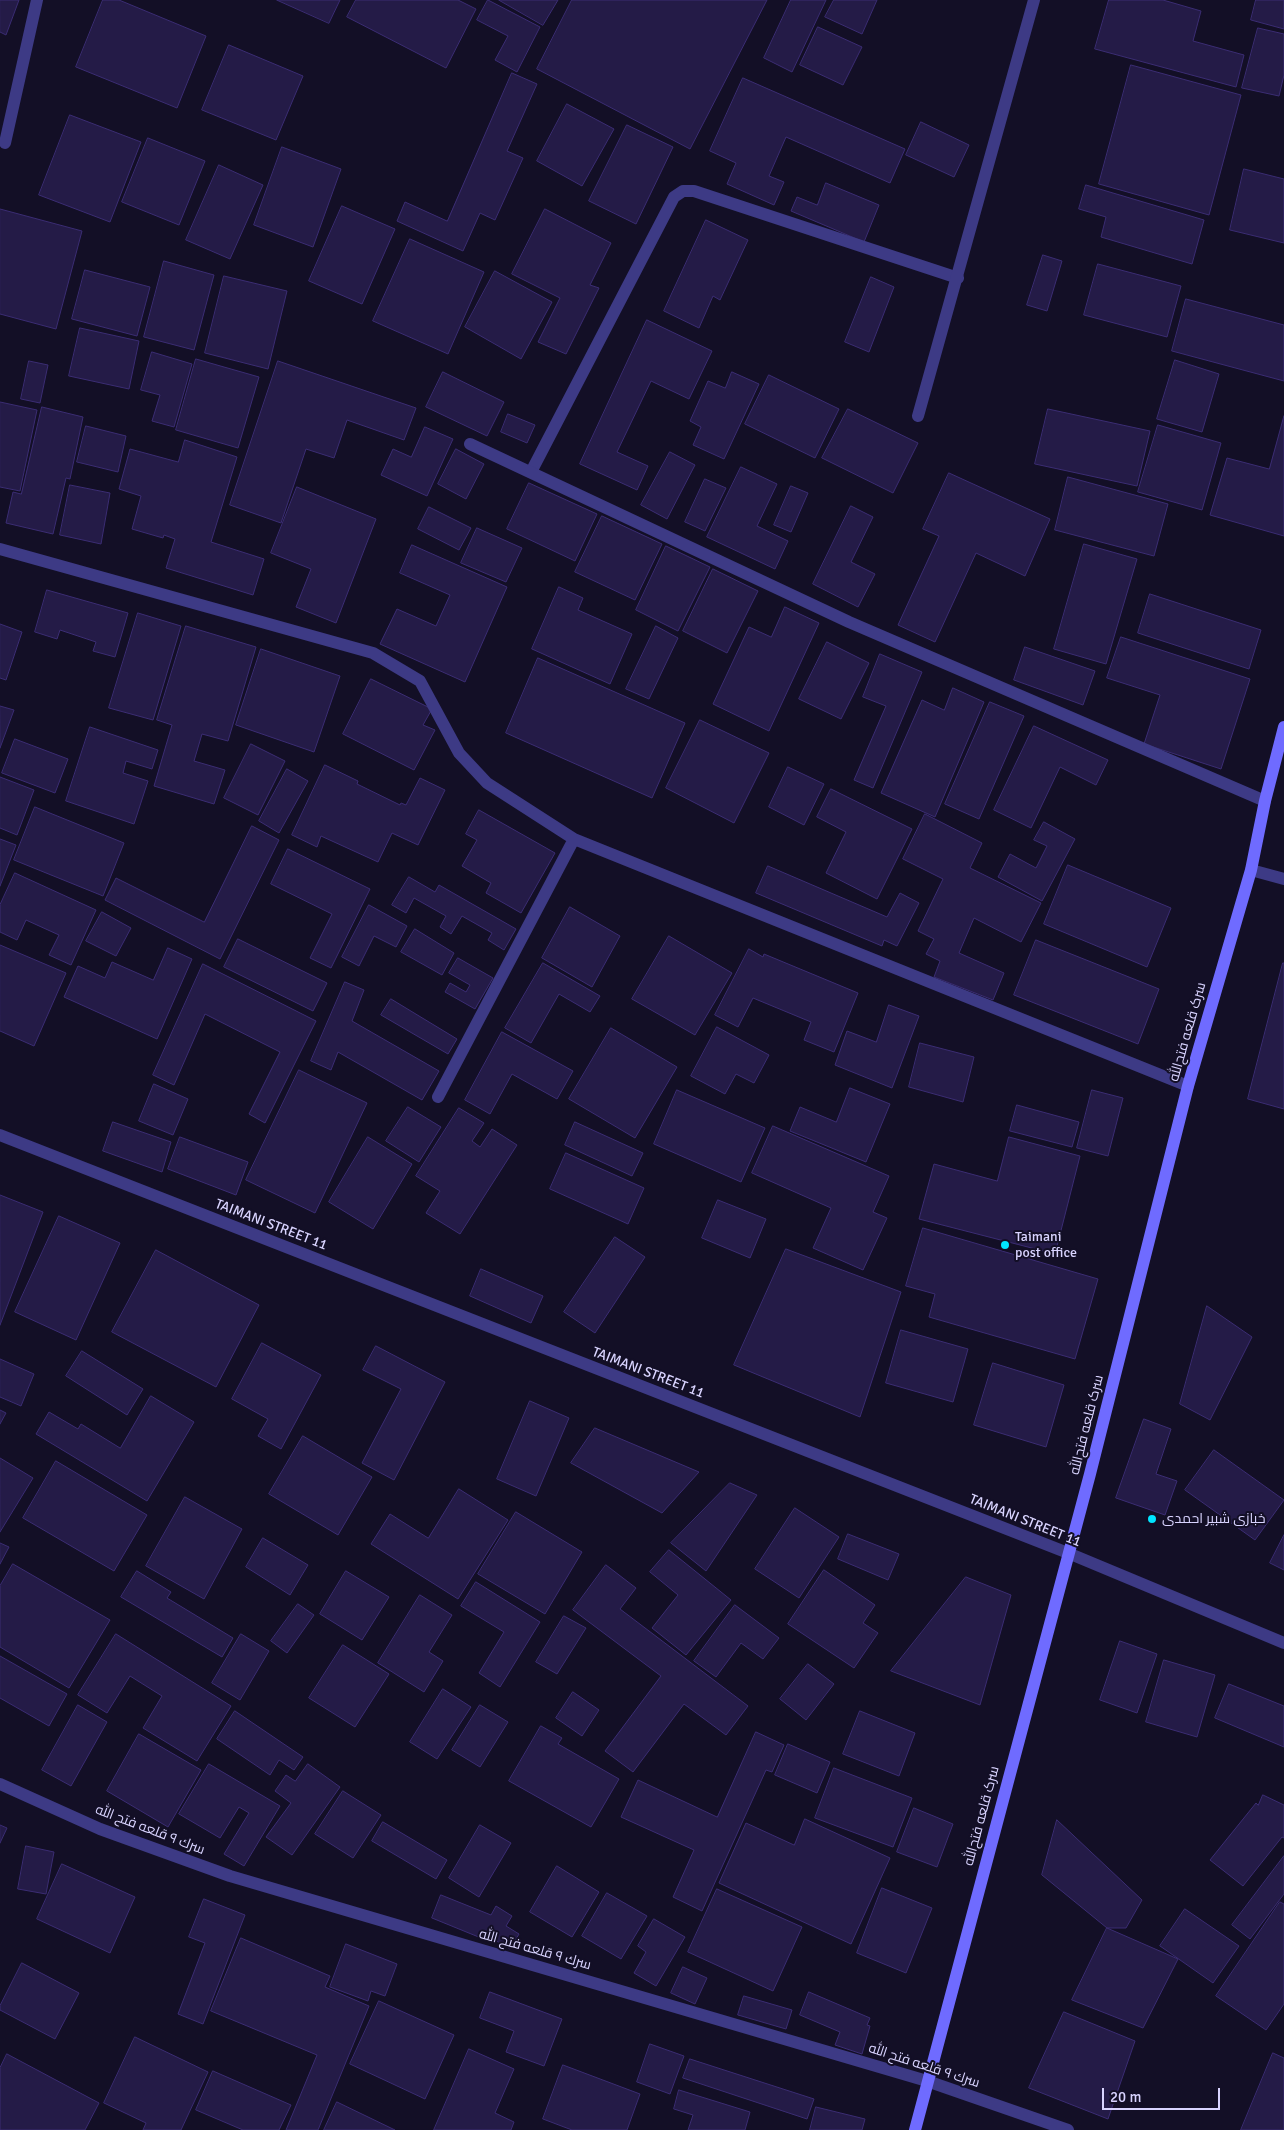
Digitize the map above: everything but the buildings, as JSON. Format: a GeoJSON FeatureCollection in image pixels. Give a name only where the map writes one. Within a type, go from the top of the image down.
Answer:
{"type":"FeatureCollection","features":[{"type":"Feature","properties":{"kind":"main road","name":"سرک قلعه فتح‌الله"},"geometry":{"type":"LineString","coordinates":[[915,2130],[1090,1474],[1188,1086],[1251,870],[1265,801],[1284,727]]}},
{"type":"Feature","properties":{"kind":"street"},"geometry":{"type":"LineString","coordinates":[[5,143],[37,0]]}},
{"type":"Feature","properties":{"kind":"street"},"geometry":{"type":"LineString","coordinates":[[918,416],[1034,0]]}},
{"type":"Feature","properties":{"kind":"street"},"geometry":{"type":"LineString","coordinates":[[531,472],[674,197],[683,191],[703,194],[958,278]]}},
{"type":"Feature","properties":{"kind":"street"},"geometry":{"type":"LineString","coordinates":[[470,444],[849,622],[1265,801]]}},
{"type":"Feature","properties":{"kind":"street"},"geometry":{"type":"LineString","coordinates":[[0,549],[373,653],[420,681],[459,753],[487,783],[574,840],[1188,1086]]}},
{"type":"Feature","properties":{"kind":"street"},"geometry":{"type":"LineString","coordinates":[[438,1097],[574,840]]}},
{"type":"Feature","properties":{"kind":"street"},"geometry":{"type":"LineString","coordinates":[[1251,870],[1284,879]]}},
{"type":"Feature","properties":{"kind":"street","name":"TAIMANI STREET 11"},"geometry":{"type":"LineString","coordinates":[[0,1135],[1068,1553],[1284,1643]]}},
{"type":"Feature","properties":{"kind":"street","name":"سرك ٩ قلعه فتح الله"},"geometry":{"type":"LineString","coordinates":[[0,1784],[100,1829],[230,1876],[927,2081],[1068,2130]]}},
{"type":"Feature","properties":{"kind":"place","name":"Taimani post office"},"geometry":{"type":"Point","coordinates":[1005,1245]}},
{"type":"Feature","properties":{"kind":"place","name":"خبازی شبیر احمدی"},"geometry":{"type":"Point","coordinates":[1152,1519]}}]}
